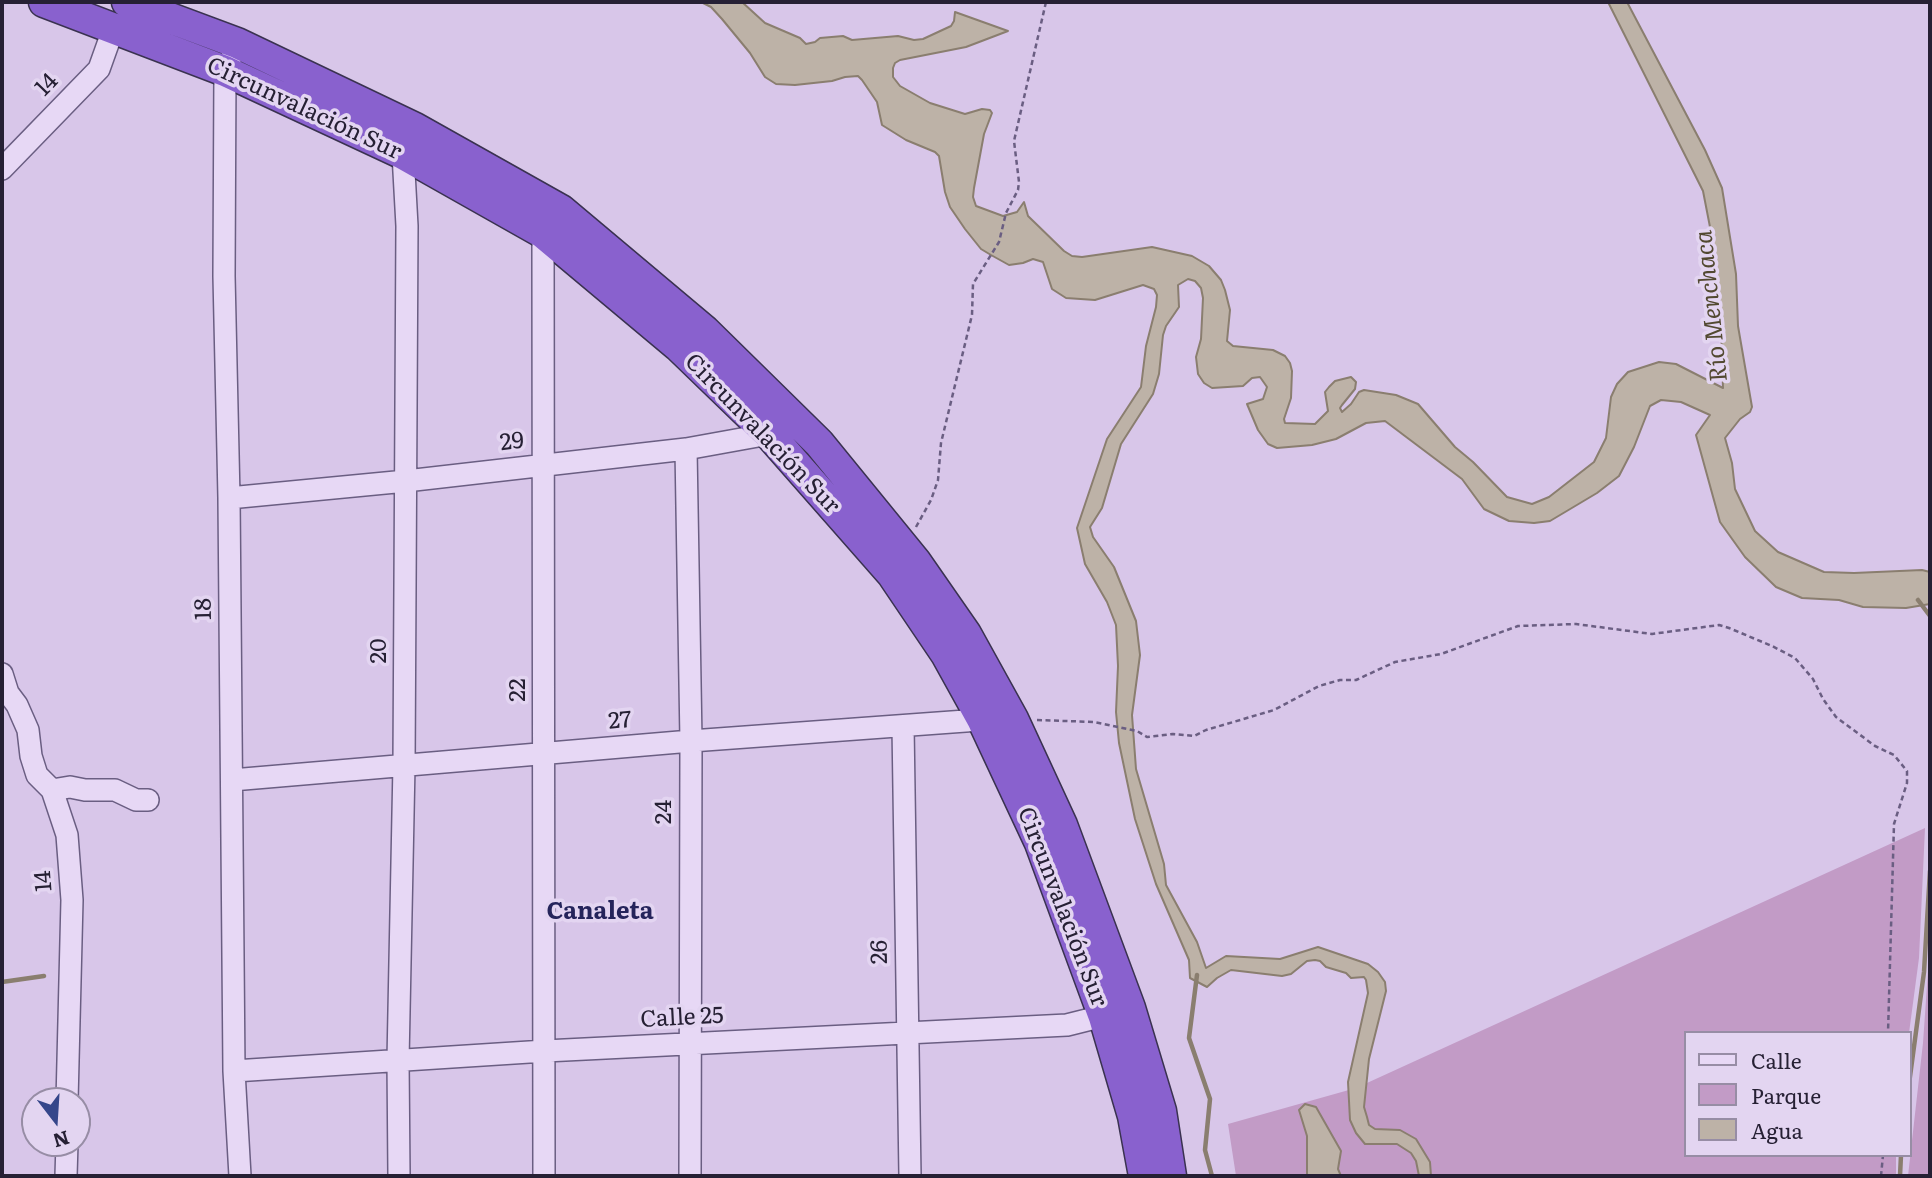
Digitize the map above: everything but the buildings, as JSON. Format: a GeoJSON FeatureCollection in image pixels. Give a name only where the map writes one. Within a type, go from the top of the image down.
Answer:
{"type":"FeatureCollection","features":[{"type":"Feature","properties":{"kind":"highway","name":"Circunvalación Sur"},"geometry":{"type":"LineString","coordinates":[[44,2],[121,15],[237,43],[552,222],[705,331],[793,415],[916,562],[966,634],[1013,719],[1062,825],[1117,1013],[1144,1176]]}},
{"type":"Feature","properties":{"kind":"highway","name":"Circunvalación Sur"},"geometry":{"type":"LineString","coordinates":[[121,15],[225,71],[409,141]]}},
{"type":"Feature","properties":{"kind":"highway","name":"Circunvalación Sur"},"geometry":{"type":"LineString","coordinates":[[552,222],[769,434],[892,574],[946,654],[982,719],[1161,1111],[1171,1176]]}},
{"type":"Feature","properties":{"kind":"street","name":"14"},"geometry":{"type":"LineString","coordinates":[[2,169],[99,69],[121,15]]}},
{"type":"Feature","properties":{"kind":"street","name":"18"},"geometry":{"type":"LineString","coordinates":[[237,43],[225,71],[224,262],[234,1071],[240,1176]]}},
{"type":"Feature","properties":{"kind":"street","name":"20"},"geometry":{"type":"LineString","coordinates":[[398,1176],[409,141]]}},
{"type":"Feature","properties":{"kind":"street","name":"22"},"geometry":{"type":"LineString","coordinates":[[544,1176],[544,465],[552,222]]}},
{"type":"Feature","properties":{"kind":"street","name":"29"},"geometry":{"type":"LineString","coordinates":[[229,498],[686,449],[769,434],[793,415]]}},
{"type":"Feature","properties":{"kind":"street","name":"24"},"geometry":{"type":"LineString","coordinates":[[686,449],[691,741],[690,1176]]}},
{"type":"Feature","properties":{"kind":"street","name":"14"},"geometry":{"type":"LineString","coordinates":[[2,674],[8,693],[18,705],[28,730],[31,756],[37,775],[52,790],[67,835],[72,900],[68,1087]]}},
{"type":"Feature","properties":{"kind":"street","name":"27"},"geometry":{"type":"LineString","coordinates":[[232,780],[691,741],[982,719],[1013,719]]}},
{"type":"Feature","properties":{"kind":"street","name":"26"},"geometry":{"type":"LineString","coordinates":[[902,726],[909,1176]]}},
{"type":"Feature","properties":{"kind":"street"},"geometry":{"type":"LineString","coordinates":[[52,790],[70,787],[115,790],[136,800],[148,800]]}},
{"type":"Feature","properties":{"kind":"street","name":"Calle 25"},"geometry":{"type":"LineString","coordinates":[[234,1071],[545,1051],[1067,1025],[1117,1013]]}},
{"type":"Feature","properties":{"kind":"street"},"geometry":{"type":"LineString","coordinates":[[66,1176],[67,1157]]}},
{"type":"Feature","properties":{"kind":"path"},"geometry":{"type":"LineString","coordinates":[[914,535],[931,500],[937,480],[942,443],[972,315],[973,284],[999,242],[1006,213],[1018,190],[1014,141],[1046,2]]}},
{"type":"Feature","properties":{"kind":"path"},"geometry":{"type":"LineString","coordinates":[[1013,719],[1094,722],[1147,737],[1173,734],[1194,736],[1274,710],[1319,686],[1340,680],[1363,678],[1370,672],[1395,662],[1441,654],[1518,626],[1576,624],[1652,634],[1719,625],[1729,628],[1795,658],[1813,679],[1836,716],[1868,742],[1894,755],[1907,771],[1907,783],[1894,824],[1888,1031]]}},
{"type":"Feature","properties":{"kind":"path"},"geometry":{"type":"LineString","coordinates":[[1881,1176],[1883,1157]]}},
{"type":"Feature","properties":{"kind":"green space"},"geometry":{"type":"Polygon","coordinates":[[[1925,828],[1919,958],[1909,1031],[1684,1031],[1684,1157],[1896,1157],[1896,1176],[1236,1176],[1228,1124],[1356,1088],[1925,828]]]}},
{"type":"Feature","properties":{"kind":"green space"},"geometry":{"type":"Polygon","coordinates":[[[1930,942],[1930,1176],[1908,1176],[1911,1157],[1930,942]]]}},
{"type":"Feature","properties":{"kind":"water"},"geometry":{"type":"Polygon","coordinates":[[[701,2],[742,2],[765,23],[800,38],[806,44],[820,38],[843,36],[852,40],[898,36],[923,39],[951,26],[955,12],[1008,31],[966,47],[900,60],[893,68],[893,77],[900,86],[930,103],[965,114],[982,109],[992,113],[984,134],[974,188],[976,206],[1003,216],[1017,212],[1024,202],[1028,216],[1072,256],[1082,257],[1152,247],[1192,256],[1209,266],[1221,280],[1230,310],[1227,341],[1233,346],[1273,350],[1285,356],[1290,363],[1291,398],[1285,423],[1315,424],[1328,411],[1325,392],[1335,381],[1351,377],[1356,382],[1355,389],[1340,408],[1342,412],[1359,392],[1364,390],[1396,395],[1418,404],[1455,447],[1507,497],[1532,504],[1549,497],[1594,462],[1606,438],[1611,397],[1617,384],[1628,372],[1659,362],[1676,364],[1723,388],[1720,302],[1703,191],[1608,2],[1627,2],[1705,150],[1722,188],[1736,274],[1738,326],[1752,407],[1725,438],[1735,489],[1755,531],[1778,552],[1824,572],[1930,572],[1930,604],[1906,608],[1863,607],[1839,600],[1802,598],[1776,587],[1745,557],[1720,522],[1696,435],[1710,415],[1681,402],[1661,400],[1650,406],[1619,476],[1597,493],[1550,521],[1534,523],[1509,521],[1484,509],[1462,479],[1385,421],[1366,423],[1336,439],[1312,445],[1277,448],[1268,444],[1258,430],[1247,404],[1263,399],[1267,387],[1260,377],[1252,378],[1243,386],[1212,388],[1204,383],[1198,374],[1196,357],[1201,339],[1203,298],[1201,288],[1195,281],[1188,279],[1178,285],[1179,307],[1163,335],[1159,374],[1153,394],[1121,444],[1102,508],[1090,527],[1093,537],[1114,567],[1136,621],[1140,655],[1132,715],[1136,769],[1164,864],[1166,885],[1197,942],[1206,968],[1226,956],[1280,959],[1318,947],[1368,964],[1378,972],[1385,982],[1386,991],[1369,1059],[1364,1107],[1369,1125],[1375,1129],[1400,1130],[1416,1139],[1430,1162],[1431,1176],[1419,1176],[1411,1153],[1397,1144],[1365,1144],[1350,1120],[1348,1082],[1368,993],[1364,977],[1351,978],[1346,973],[1326,967],[1315,960],[1307,961],[1291,974],[1282,976],[1231,970],[1207,987],[1190,978],[1189,960],[1156,884],[1135,819],[1119,743],[1116,712],[1116,625],[1107,602],[1085,564],[1077,528],[1107,439],[1141,387],[1146,346],[1156,307],[1157,295],[1154,289],[1143,285],[1095,300],[1066,298],[1052,289],[1043,262],[1033,259],[1009,265],[981,249],[950,207],[939,156],[882,125],[877,102],[858,76],[795,85],[776,84],[765,77],[750,53],[722,19],[711,7],[701,2]]]}},
{"type":"Feature","properties":{"kind":"water"},"geometry":{"type":"Polygon","coordinates":[[[1305,1104],[1316,1107],[1341,1151],[1338,1169],[1341,1176],[1307,1176],[1307,1136],[1299,1110],[1305,1104]]]}},
{"type":"Feature","properties":{"kind":"waterway"},"geometry":{"type":"LineString","coordinates":[[1918,600],[1930,616]]}},
{"type":"Feature","properties":{"kind":"waterway"},"geometry":{"type":"LineString","coordinates":[[1911,1069],[1924,972],[1930,871]]}},
{"type":"Feature","properties":{"kind":"waterway"},"geometry":{"type":"LineString","coordinates":[[1197,975],[1189,1038],[1210,1099],[1205,1150],[1212,1176]]}},
{"type":"Feature","properties":{"kind":"waterway"},"geometry":{"type":"LineString","coordinates":[[2,982],[44,976]]}},
{"type":"Feature","properties":{"kind":"waterway"},"geometry":{"type":"LineString","coordinates":[[1900,1176],[1901,1157]]}},
{"type":"Feature","properties":{"kind":"district","name":"Canaleta"},"geometry":{"type":"Point","coordinates":[600,912]}},
{"type":"Feature","properties":{"kind":"water label","name":"Río Menchaca"},"geometry":{"type":"Point","coordinates":[1712,306]}}]}
